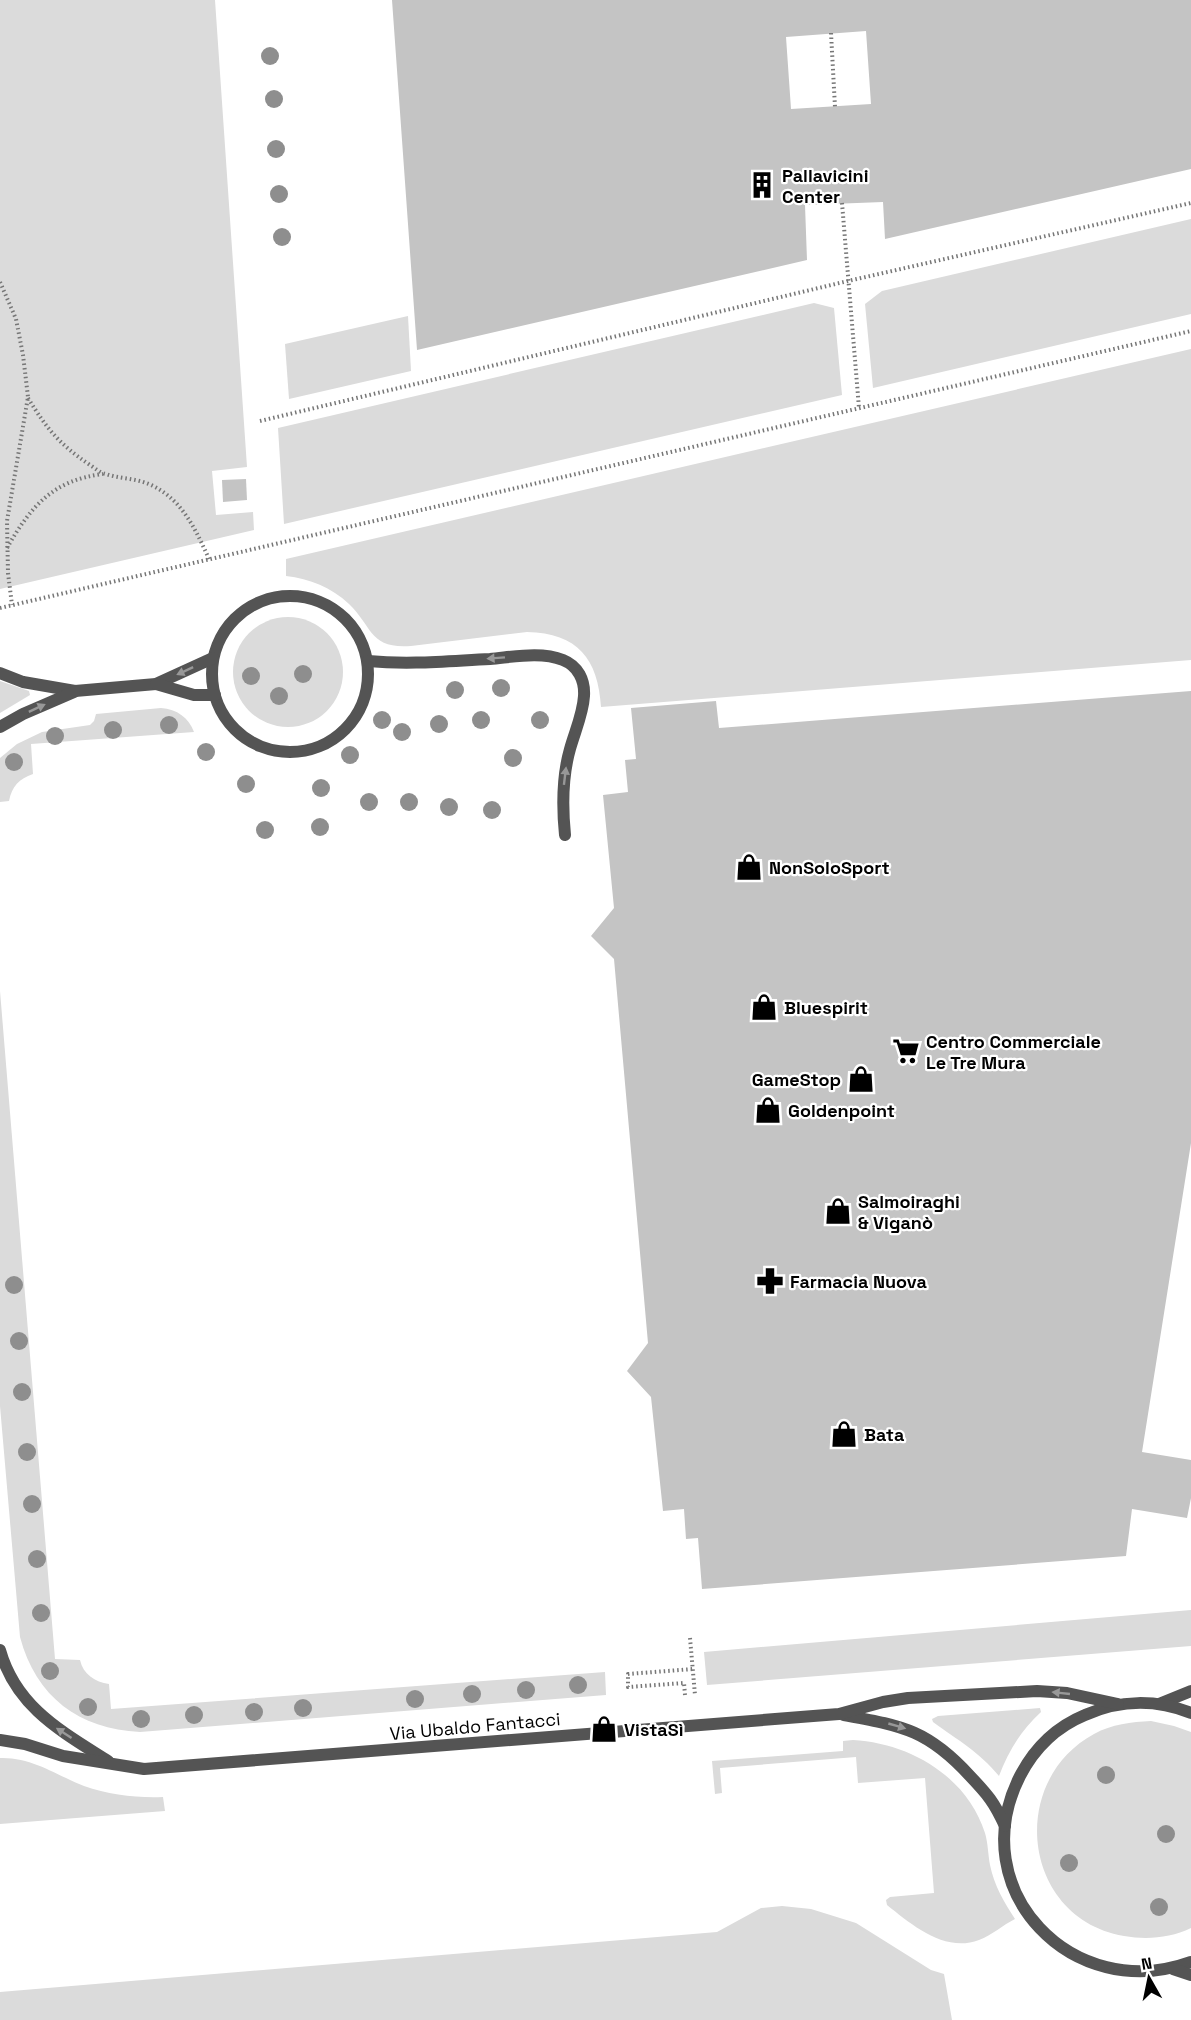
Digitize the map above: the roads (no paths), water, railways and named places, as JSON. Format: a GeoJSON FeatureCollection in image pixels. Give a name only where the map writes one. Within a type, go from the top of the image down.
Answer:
{"type":"FeatureCollection","features":[{"type":"Feature","properties":{"kind":"street"},"geometry":{"type":"LineString","coordinates":[[294,595],[324,603],[348,621],[364,646],[368,661],[369,677],[366,694],[355,716],[339,734],[325,744],[310,749],[293,752],[280,751],[254,743],[233,727],[219,706],[215,695],[213,658],[226,628],[249,607],[279,596],[294,595]]}},
{"type":"Feature","properties":{"kind":"street"},"geometry":{"type":"LineString","coordinates":[[368,661],[401,664],[536,656],[561,659],[571,664],[579,672],[584,683],[584,696],[581,716],[566,765],[562,800],[565,834]]}},
{"type":"Feature","properties":{"kind":"street"},"geometry":{"type":"LineString","coordinates":[[0,673],[23,682],[75,691],[156,684],[213,658]]}},
{"type":"Feature","properties":{"kind":"street"},"geometry":{"type":"LineString","coordinates":[[156,684],[194,695],[215,695]]}},
{"type":"Feature","properties":{"kind":"street"},"geometry":{"type":"LineString","coordinates":[[0,727],[75,691]]}},
{"type":"Feature","properties":{"kind":"street"},"geometry":{"type":"LineString","coordinates":[[0,1650],[5,1667],[15,1686],[32,1707],[53,1726],[114,1765]]}},
{"type":"Feature","properties":{"kind":"street"},"geometry":{"type":"LineString","coordinates":[[840,1714],[883,1702],[908,1698],[1037,1691],[1067,1693],[1118,1704]]}},
{"type":"Feature","properties":{"kind":"street"},"geometry":{"type":"LineString","coordinates":[[1158,1704],[1191,1691]]}},
{"type":"Feature","properties":{"kind":"street"},"geometry":{"type":"LineString","coordinates":[[1191,1713],[1158,1704],[1139,1702],[1118,1704],[1099,1709],[1064,1726],[1034,1753],[1014,1787],[1005,1826],[1004,1846],[1013,1886],[1033,1921],[1066,1951],[1107,1969],[1140,1972],[1173,1969],[1191,1962]]}},
{"type":"Feature","properties":{"kind":"street"},"geometry":{"type":"LineString","coordinates":[[840,1714],[897,1725],[934,1743],[952,1757],[994,1802],[1005,1826]]}},
{"type":"Feature","properties":{"kind":"street","name":"Via Ubaldo Fantacci"},"geometry":{"type":"LineString","coordinates":[[0,1740],[25,1744],[63,1756],[114,1765],[144,1769],[181,1768],[840,1714]]}},
{"type":"Feature","properties":{"kind":"street"},"geometry":{"type":"LineString","coordinates":[[1173,1969],[1191,1974]]}},
{"type":"Feature","properties":{"kind":"place","name":"Pallavicini Center"},"geometry":{"type":"Point","coordinates":[762,185]}},
{"type":"Feature","properties":{"kind":"place","name":"NonSoloSport"},"geometry":{"type":"Point","coordinates":[749,867]}},
{"type":"Feature","properties":{"kind":"place","name":"Bluespirit"},"geometry":{"type":"Point","coordinates":[764,1007]}},
{"type":"Feature","properties":{"kind":"place","name":"Centro Commerciale Le Tre Mura"},"geometry":{"type":"Point","coordinates":[906,1051]}},
{"type":"Feature","properties":{"kind":"place","name":"GameStop"},"geometry":{"type":"Point","coordinates":[861,1079]}},
{"type":"Feature","properties":{"kind":"place","name":"Goldenpoint"},"geometry":{"type":"Point","coordinates":[768,1110]}},
{"type":"Feature","properties":{"kind":"place","name":"Salmoiraghi & Viganò"},"geometry":{"type":"Point","coordinates":[838,1211]}},
{"type":"Feature","properties":{"kind":"place","name":"Farmacia Nuova"},"geometry":{"type":"Point","coordinates":[770,1281]}},
{"type":"Feature","properties":{"kind":"place","name":"Bata"},"geometry":{"type":"Point","coordinates":[844,1434]}},
{"type":"Feature","properties":{"kind":"place","name":"VistaSì"},"geometry":{"type":"Point","coordinates":[604,1729]}}]}
